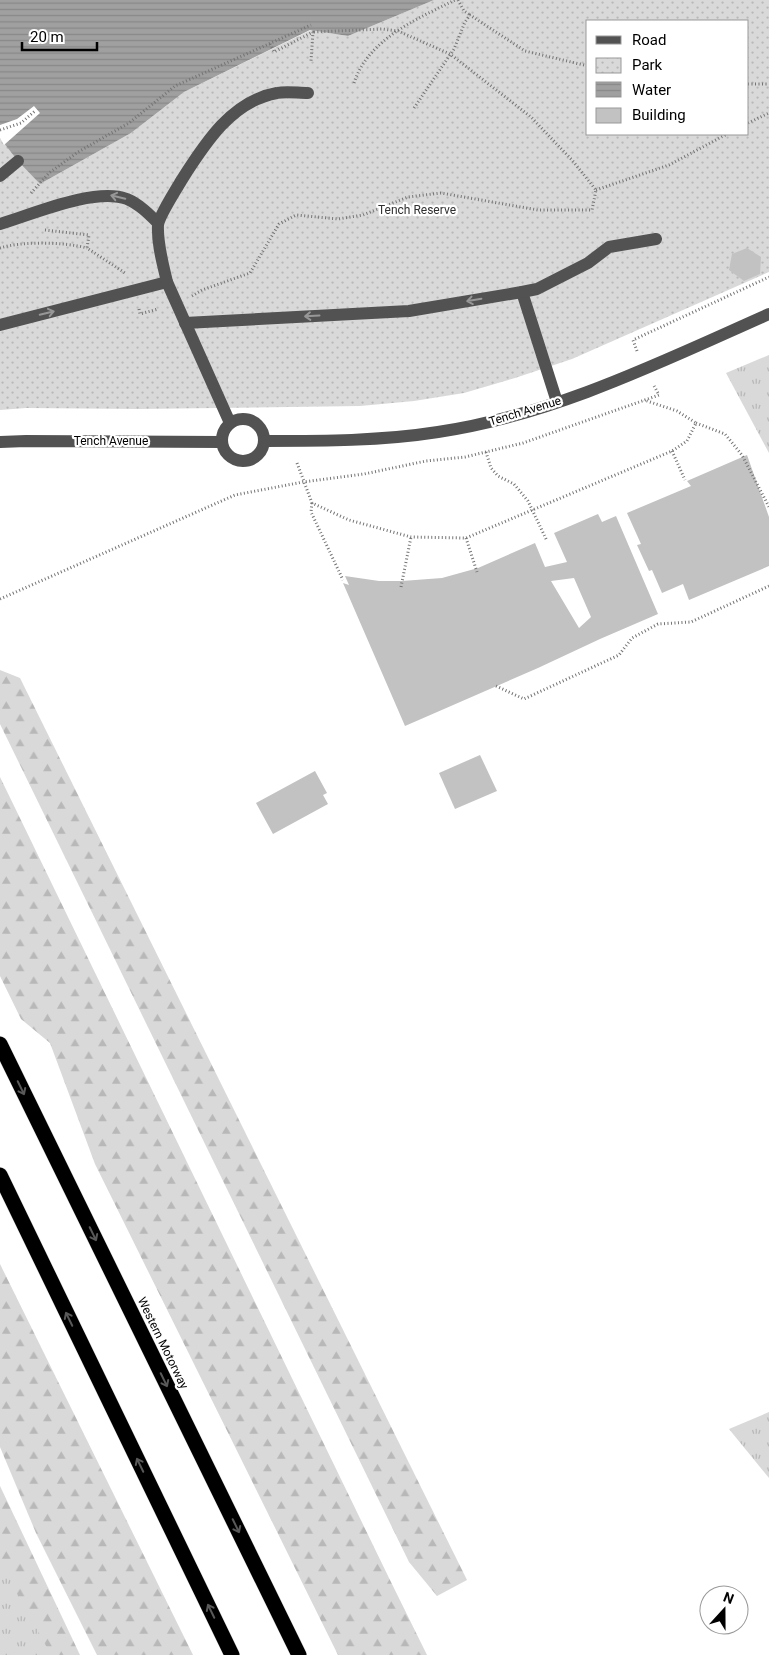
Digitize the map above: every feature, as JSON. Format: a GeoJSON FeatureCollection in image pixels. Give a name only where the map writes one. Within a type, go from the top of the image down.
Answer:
{"type":"FeatureCollection","features":[{"type":"Feature","properties":{"kind":"highway","name":"Western Motorway"},"geometry":{"type":"LineString","coordinates":[[0,1044],[299,1655]]}},
{"type":"Feature","properties":{"kind":"highway"},"geometry":{"type":"LineString","coordinates":[[0,1175],[232,1655]]}},
{"type":"Feature","properties":{"kind":"street"},"geometry":{"type":"LineString","coordinates":[[230,423],[185,323],[172,306],[162,259],[158,223],[200,152],[231,116],[254,100],[278,92],[308,93]]}},
{"type":"Feature","properties":{"kind":"street"},"geometry":{"type":"LineString","coordinates":[[0,176],[18,161]]}},
{"type":"Feature","properties":{"kind":"street"},"geometry":{"type":"LineString","coordinates":[[0,224],[90,196],[111,195],[129,200],[158,223]]}},
{"type":"Feature","properties":{"kind":"street"},"geometry":{"type":"LineString","coordinates":[[185,323],[409,311],[522,292],[537,289],[588,263],[609,247],[656,239]]}},
{"type":"Feature","properties":{"kind":"street"},"geometry":{"type":"LineString","coordinates":[[0,325],[167,282]]}},
{"type":"Feature","properties":{"kind":"street"},"geometry":{"type":"LineString","coordinates":[[522,292],[557,402]]}},
{"type":"Feature","properties":{"kind":"street","name":"Tench Avenue"},"geometry":{"type":"LineString","coordinates":[[265,441],[356,441],[398,438],[492,422],[610,383],[769,314]]}},
{"type":"Feature","properties":{"kind":"street"},"geometry":{"type":"LineString","coordinates":[[243,419],[250,420],[261,428],[265,441],[260,454],[254,459],[247,461],[233,459],[228,455],[222,442],[225,429],[230,423],[243,419]]}},
{"type":"Feature","properties":{"kind":"street","name":"Tench Avenue"},"geometry":{"type":"LineString","coordinates":[[0,442],[222,442]]}},
{"type":"Feature","properties":{"kind":"path"},"geometry":{"type":"LineString","coordinates":[[354,83],[356,75],[370,54],[398,31],[457,0],[464,11],[525,52],[586,66]]}},
{"type":"Feature","properties":{"kind":"path"},"geometry":{"type":"LineString","coordinates":[[414,108],[450,54],[470,15]]}},
{"type":"Feature","properties":{"kind":"path"},"geometry":{"type":"LineString","coordinates":[[49,173],[78,152],[129,124],[175,86],[311,25]]}},
{"type":"Feature","properties":{"kind":"path"},"geometry":{"type":"LineString","coordinates":[[138,306],[140,314],[172,306],[202,290],[250,272],[279,224],[296,215],[338,219],[363,215],[408,197],[441,193],[538,210],[592,210],[596,190],[572,160],[531,117],[450,54],[398,31],[382,29],[313,32],[274,52],[270,44]]}},
{"type":"Feature","properties":{"kind":"path"},"geometry":{"type":"LineString","coordinates":[[311,61],[313,32]]}},
{"type":"Feature","properties":{"kind":"path"},"geometry":{"type":"LineString","coordinates":[[749,84],[769,84]]}},
{"type":"Feature","properties":{"kind":"path"},"geometry":{"type":"LineString","coordinates":[[0,130],[21,123],[35,111]]}},
{"type":"Feature","properties":{"kind":"path"},"geometry":{"type":"LineString","coordinates":[[749,123],[769,113]]}},
{"type":"Feature","properties":{"kind":"path"},"geometry":{"type":"LineString","coordinates":[[596,190],[669,165],[725,135]]}},
{"type":"Feature","properties":{"kind":"path"},"geometry":{"type":"LineString","coordinates":[[43,229],[89,235],[87,248]]}},
{"type":"Feature","properties":{"kind":"path"},"geometry":{"type":"LineString","coordinates":[[0,248],[13,244],[76,245],[87,248],[130,276]]}},
{"type":"Feature","properties":{"kind":"path"},"geometry":{"type":"LineString","coordinates":[[637,350],[633,340],[769,277]]}},
{"type":"Feature","properties":{"kind":"path"},"geometry":{"type":"LineString","coordinates":[[0,599],[235,495],[303,482],[364,474],[426,461],[465,457],[523,443],[659,395],[654,386]]}},
{"type":"Feature","properties":{"kind":"path"},"geometry":{"type":"LineString","coordinates":[[644,400],[677,411],[696,423],[725,434],[742,455],[769,507]]}},
{"type":"Feature","properties":{"kind":"path"},"geometry":{"type":"LineString","coordinates":[[312,503],[349,520],[411,537],[466,538],[672,451],[687,441],[696,423]]}},
{"type":"Feature","properties":{"kind":"path"},"geometry":{"type":"LineString","coordinates":[[672,451],[685,480]]}},
{"type":"Feature","properties":{"kind":"path"},"geometry":{"type":"LineString","coordinates":[[486,452],[490,468],[498,476],[514,484],[520,491],[533,510],[547,540]]}},
{"type":"Feature","properties":{"kind":"path"},"geometry":{"type":"LineString","coordinates":[[297,463],[312,503],[311,512],[343,580]]}},
{"type":"Feature","properties":{"kind":"path"},"geometry":{"type":"LineString","coordinates":[[401,587],[411,537]]}},
{"type":"Feature","properties":{"kind":"path"},"geometry":{"type":"LineString","coordinates":[[466,538],[477,572]]}},
{"type":"Feature","properties":{"kind":"path"},"geometry":{"type":"LineString","coordinates":[[496,686],[524,698],[619,655],[632,638],[658,624],[691,622],[769,586]]}},
{"type":"Feature","properties":{"kind":"green space","name":"Tench Reserve"},"geometry":{"type":"Polygon","coordinates":[[[434,0],[769,0],[769,272],[572,359],[464,393],[414,401],[360,406],[139,409],[26,408],[0,410],[0,138],[40,184],[131,133],[184,92],[311,30],[348,36],[434,0]]]}},
{"type":"Feature","properties":{"kind":"green space"},"geometry":{"type":"Polygon","coordinates":[[[769,355],[769,453],[726,373],[769,355]]]}},
{"type":"Feature","properties":{"kind":"green space"},"geometry":{"type":"Polygon","coordinates":[[[0,670],[20,678],[467,1580],[437,1596],[409,1562],[0,724],[0,670]]]}},
{"type":"Feature","properties":{"kind":"green space"},"geometry":{"type":"Polygon","coordinates":[[[0,777],[427,1655],[338,1655],[95,1164],[50,1043],[21,1019],[0,976],[0,777]]]}},
{"type":"Feature","properties":{"kind":"green space"},"geometry":{"type":"Polygon","coordinates":[[[0,1264],[193,1655],[97,1655],[36,1533],[0,1447],[0,1264]]]}},
{"type":"Feature","properties":{"kind":"green space"},"geometry":{"type":"Polygon","coordinates":[[[769,1412],[769,1478],[729,1429],[769,1412]]]}},
{"type":"Feature","properties":{"kind":"green space"},"geometry":{"type":"Polygon","coordinates":[[[0,1486],[80,1655],[51,1655],[0,1561],[0,1486]]]}},
{"type":"Feature","properties":{"kind":"green space"},"geometry":{"type":"Polygon","coordinates":[[[0,1503],[74,1655],[0,1655],[0,1503]]]}},
{"type":"Feature","properties":{"kind":"water"},"geometry":{"type":"Polygon","coordinates":[[[0,0],[434,0],[348,36],[310,30],[184,92],[131,133],[40,184],[18,161],[0,138],[0,0]]]}},
{"type":"Feature","properties":{"kind":"pier"},"geometry":{"type":"Polygon","coordinates":[[[34,106],[40,113],[4,145],[0,138],[0,125],[17,119],[34,106]]]}},
{"type":"Feature","properties":{"kind":"building"},"geometry":{"type":"Polygon","coordinates":[[[747,248],[761,257],[760,274],[744,281],[729,270],[732,254],[747,248]]]}},
{"type":"Feature","properties":{"kind":"building"},"geometry":{"type":"Polygon","coordinates":[[[747,455],[769,517],[769,566],[689,600],[683,584],[662,593],[652,570],[649,571],[637,545],[641,544],[627,513],[691,486],[687,481],[747,455]]]}},
{"type":"Feature","properties":{"kind":"building"},"geometry":{"type":"Polygon","coordinates":[[[598,514],[602,522],[616,516],[658,614],[405,726],[343,583],[349,585],[345,576],[379,581],[442,578],[478,568],[535,543],[545,567],[567,562],[554,533],[598,514]],[[574,578],[551,581],[579,628],[591,617],[574,578]]]}},
{"type":"Feature","properties":{"kind":"building"},"geometry":{"type":"Polygon","coordinates":[[[480,755],[497,791],[455,809],[439,773],[480,755]]]}},
{"type":"Feature","properties":{"kind":"building"},"geometry":{"type":"Polygon","coordinates":[[[315,771],[327,793],[323,795],[328,804],[273,834],[256,803],[315,771]]]}}]}
